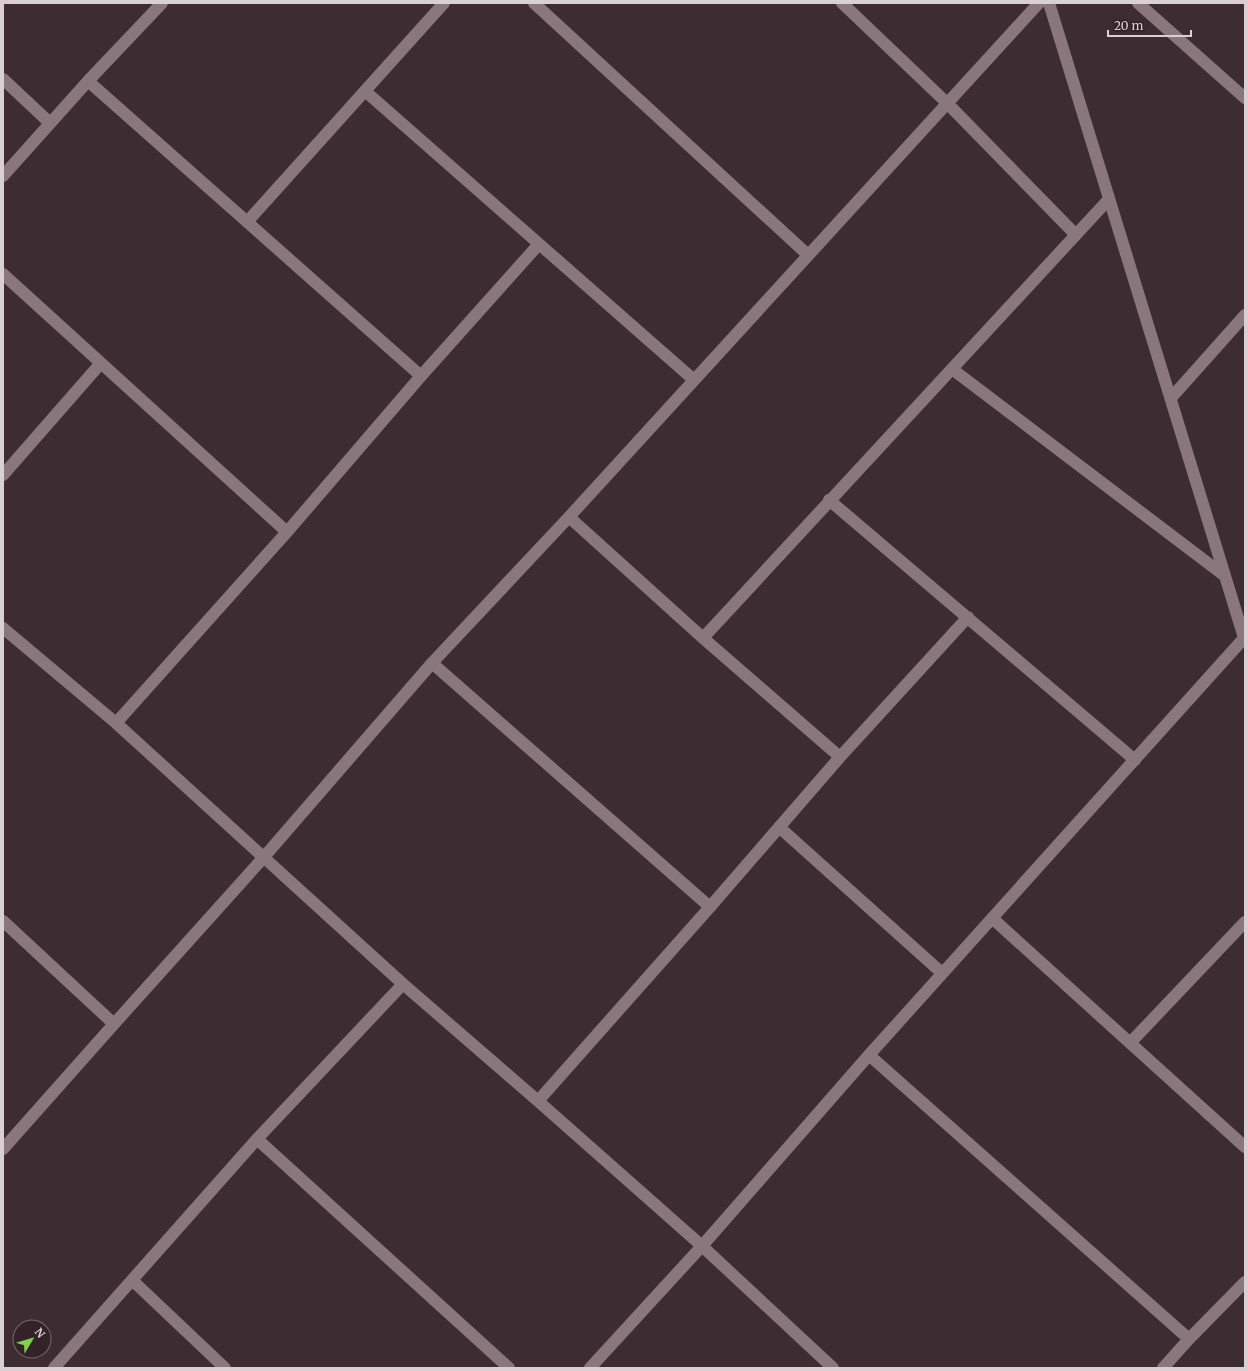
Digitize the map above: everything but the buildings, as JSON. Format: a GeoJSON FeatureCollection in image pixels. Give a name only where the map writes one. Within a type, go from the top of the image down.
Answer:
{"type":"FeatureCollection","features":[{"type":"Feature","properties":{"kind":"street"},"geometry":{"type":"LineString","coordinates":[[3,176],[88,81],[162,3]]}},
{"type":"Feature","properties":{"kind":"street"},"geometry":{"type":"LineString","coordinates":[[247,222],[444,3]]}},
{"type":"Feature","properties":{"kind":"street"},"geometry":{"type":"LineString","coordinates":[[534,3],[808,254]]}},
{"type":"Feature","properties":{"kind":"street"},"geometry":{"type":"LineString","coordinates":[[842,3],[947,103],[1076,235]]}},
{"type":"Feature","properties":{"kind":"street"},"geometry":{"type":"LineString","coordinates":[[3,1149],[264,857],[432,663],[569,517],[1039,3]]}},
{"type":"Feature","properties":{"kind":"street"},"geometry":{"type":"LineString","coordinates":[[590,1368],[702,1246],[869,1055],[1245,638],[1049,3]]}},
{"type":"Feature","properties":{"kind":"street"},"geometry":{"type":"LineString","coordinates":[[1138,3],[1245,98]]}},
{"type":"Feature","properties":{"kind":"street"},"geometry":{"type":"LineString","coordinates":[[3,80],[50,123]]}},
{"type":"Feature","properties":{"kind":"street"},"geometry":{"type":"LineString","coordinates":[[88,81],[421,376]]}},
{"type":"Feature","properties":{"kind":"street"},"geometry":{"type":"LineString","coordinates":[[365,91],[694,380]]}},
{"type":"Feature","properties":{"kind":"street"},"geometry":{"type":"LineString","coordinates":[[702,638],[1109,199]]}},
{"type":"Feature","properties":{"kind":"street"},"geometry":{"type":"LineString","coordinates":[[116,723],[287,532],[421,376],[539,244]]}},
{"type":"Feature","properties":{"kind":"street"},"geometry":{"type":"LineString","coordinates":[[3,274],[287,532]]}},
{"type":"Feature","properties":{"kind":"street"},"geometry":{"type":"LineString","coordinates":[[1171,398],[1245,315]]}},
{"type":"Feature","properties":{"kind":"street"},"geometry":{"type":"LineString","coordinates":[[3,475],[101,363]]}},
{"type":"Feature","properties":{"kind":"street"},"geometry":{"type":"LineString","coordinates":[[952,369],[1226,576]]}},
{"type":"Feature","properties":{"kind":"street"},"geometry":{"type":"LineString","coordinates":[[829,500],[1135,760]]}},
{"type":"Feature","properties":{"kind":"street"},"geometry":{"type":"LineString","coordinates":[[569,517],[702,638],[840,757]]}},
{"type":"Feature","properties":{"kind":"street"},"geometry":{"type":"LineString","coordinates":[[538,1101],[710,907],[840,757],[968,618]]}},
{"type":"Feature","properties":{"kind":"street"},"geometry":{"type":"LineString","coordinates":[[3,628],[116,723],[403,984],[702,1246],[833,1368]]}},
{"type":"Feature","properties":{"kind":"street"},"geometry":{"type":"LineString","coordinates":[[432,663],[710,907]]}},
{"type":"Feature","properties":{"kind":"street"},"geometry":{"type":"LineString","coordinates":[[779,826],[942,974]]}},
{"type":"Feature","properties":{"kind":"street"},"geometry":{"type":"LineString","coordinates":[[992,918],[1245,1147]]}},
{"type":"Feature","properties":{"kind":"street"},"geometry":{"type":"LineString","coordinates":[[3,921],[114,1024]]}},
{"type":"Feature","properties":{"kind":"street"},"geometry":{"type":"LineString","coordinates":[[1130,1043],[1245,922]]}},
{"type":"Feature","properties":{"kind":"street"},"geometry":{"type":"LineString","coordinates":[[54,1368],[257,1139],[403,984]]}},
{"type":"Feature","properties":{"kind":"street"},"geometry":{"type":"LineString","coordinates":[[869,1055],[1190,1339]]}},
{"type":"Feature","properties":{"kind":"street"},"geometry":{"type":"LineString","coordinates":[[257,1139],[508,1368]]}},
{"type":"Feature","properties":{"kind":"street"},"geometry":{"type":"LineString","coordinates":[[132,1280],[225,1368]]}},
{"type":"Feature","properties":{"kind":"street"},"geometry":{"type":"LineString","coordinates":[[1164,1368],[1245,1282]]}}]}
